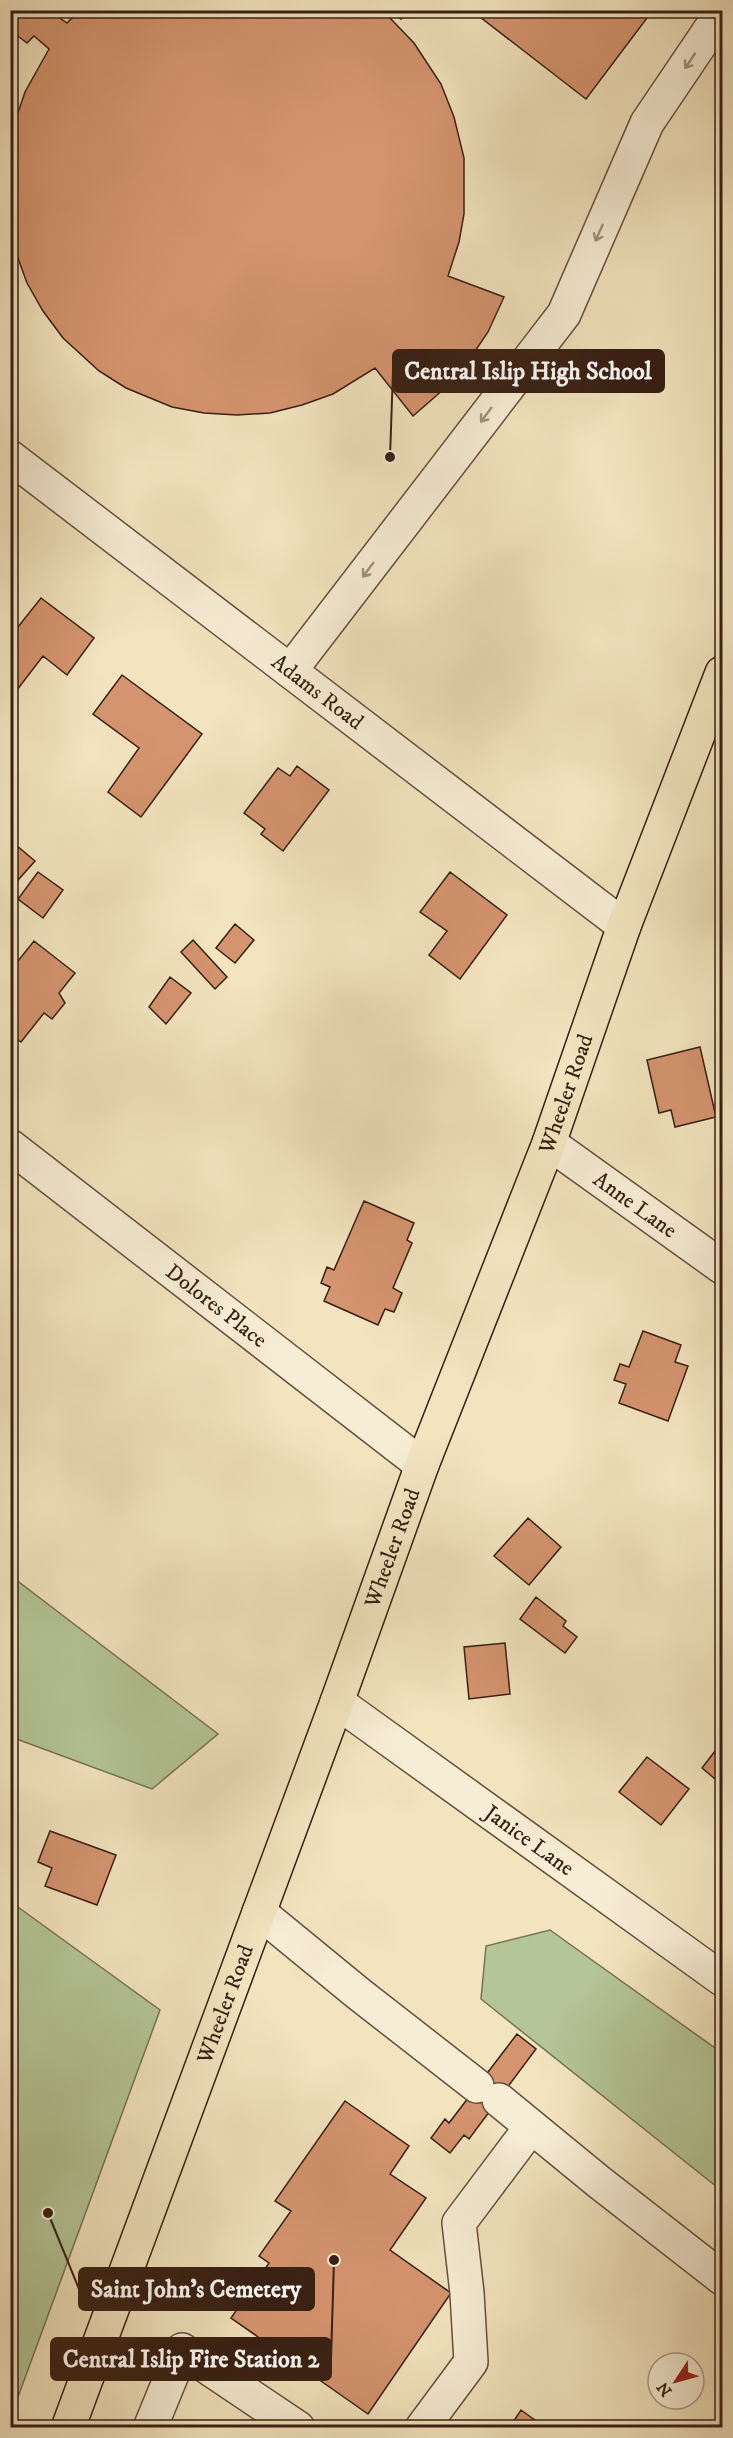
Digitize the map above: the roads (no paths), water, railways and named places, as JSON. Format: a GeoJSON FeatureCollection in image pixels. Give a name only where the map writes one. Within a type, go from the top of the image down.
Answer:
{"type":"FeatureCollection","features":[{"type":"Feature","properties":{"kind":"main road","name":"Wheeler Road"},"geometry":{"type":"LineString","coordinates":[[68,2427],[260,1912],[422,1465],[549,1143],[624,926],[723,673]]}},
{"type":"Feature","properties":{"kind":"street"},"geometry":{"type":"LineString","coordinates":[[290,671],[564,314],[647,123],[723,12]]}},
{"type":"Feature","properties":{"kind":"street","name":"Adams Road"},"geometry":{"type":"LineString","coordinates":[[10,457],[624,926]]}},
{"type":"Feature","properties":{"kind":"street","name":"Anne Lane"},"geometry":{"type":"LineString","coordinates":[[549,1143],[723,1267]]}},
{"type":"Feature","properties":{"kind":"street","name":"Dolores Place"},"geometry":{"type":"LineString","coordinates":[[10,1146],[422,1465]]}},
{"type":"Feature","properties":{"kind":"street","name":"Janice Lane"},"geometry":{"type":"LineString","coordinates":[[337,1702],[723,1979]]}},
{"type":"Feature","properties":{"kind":"street"},"geometry":{"type":"LineString","coordinates":[[260,1912],[359,1994],[488,2092],[599,2182],[723,2277]]}},
{"type":"Feature","properties":{"kind":"street"},"geometry":{"type":"LineString","coordinates":[[422,2427],[471,2362],[467,2293],[459,2223],[531,2127]]}},
{"type":"Feature","properties":{"kind":"street"},"geometry":{"type":"LineString","coordinates":[[150,2427],[182,2350],[298,2427]]}},
{"type":"Feature","properties":{"kind":"place","name":"Central Islip High School"},"geometry":{"type":"Point","coordinates":[390,457]}},
{"type":"Feature","properties":{"kind":"place","name":"Saint John's Cemetery"},"geometry":{"type":"Point","coordinates":[48,2213]}},
{"type":"Feature","properties":{"kind":"place","name":"Central Islip Fire Station 2"},"geometry":{"type":"Point","coordinates":[334,2260]}}]}
